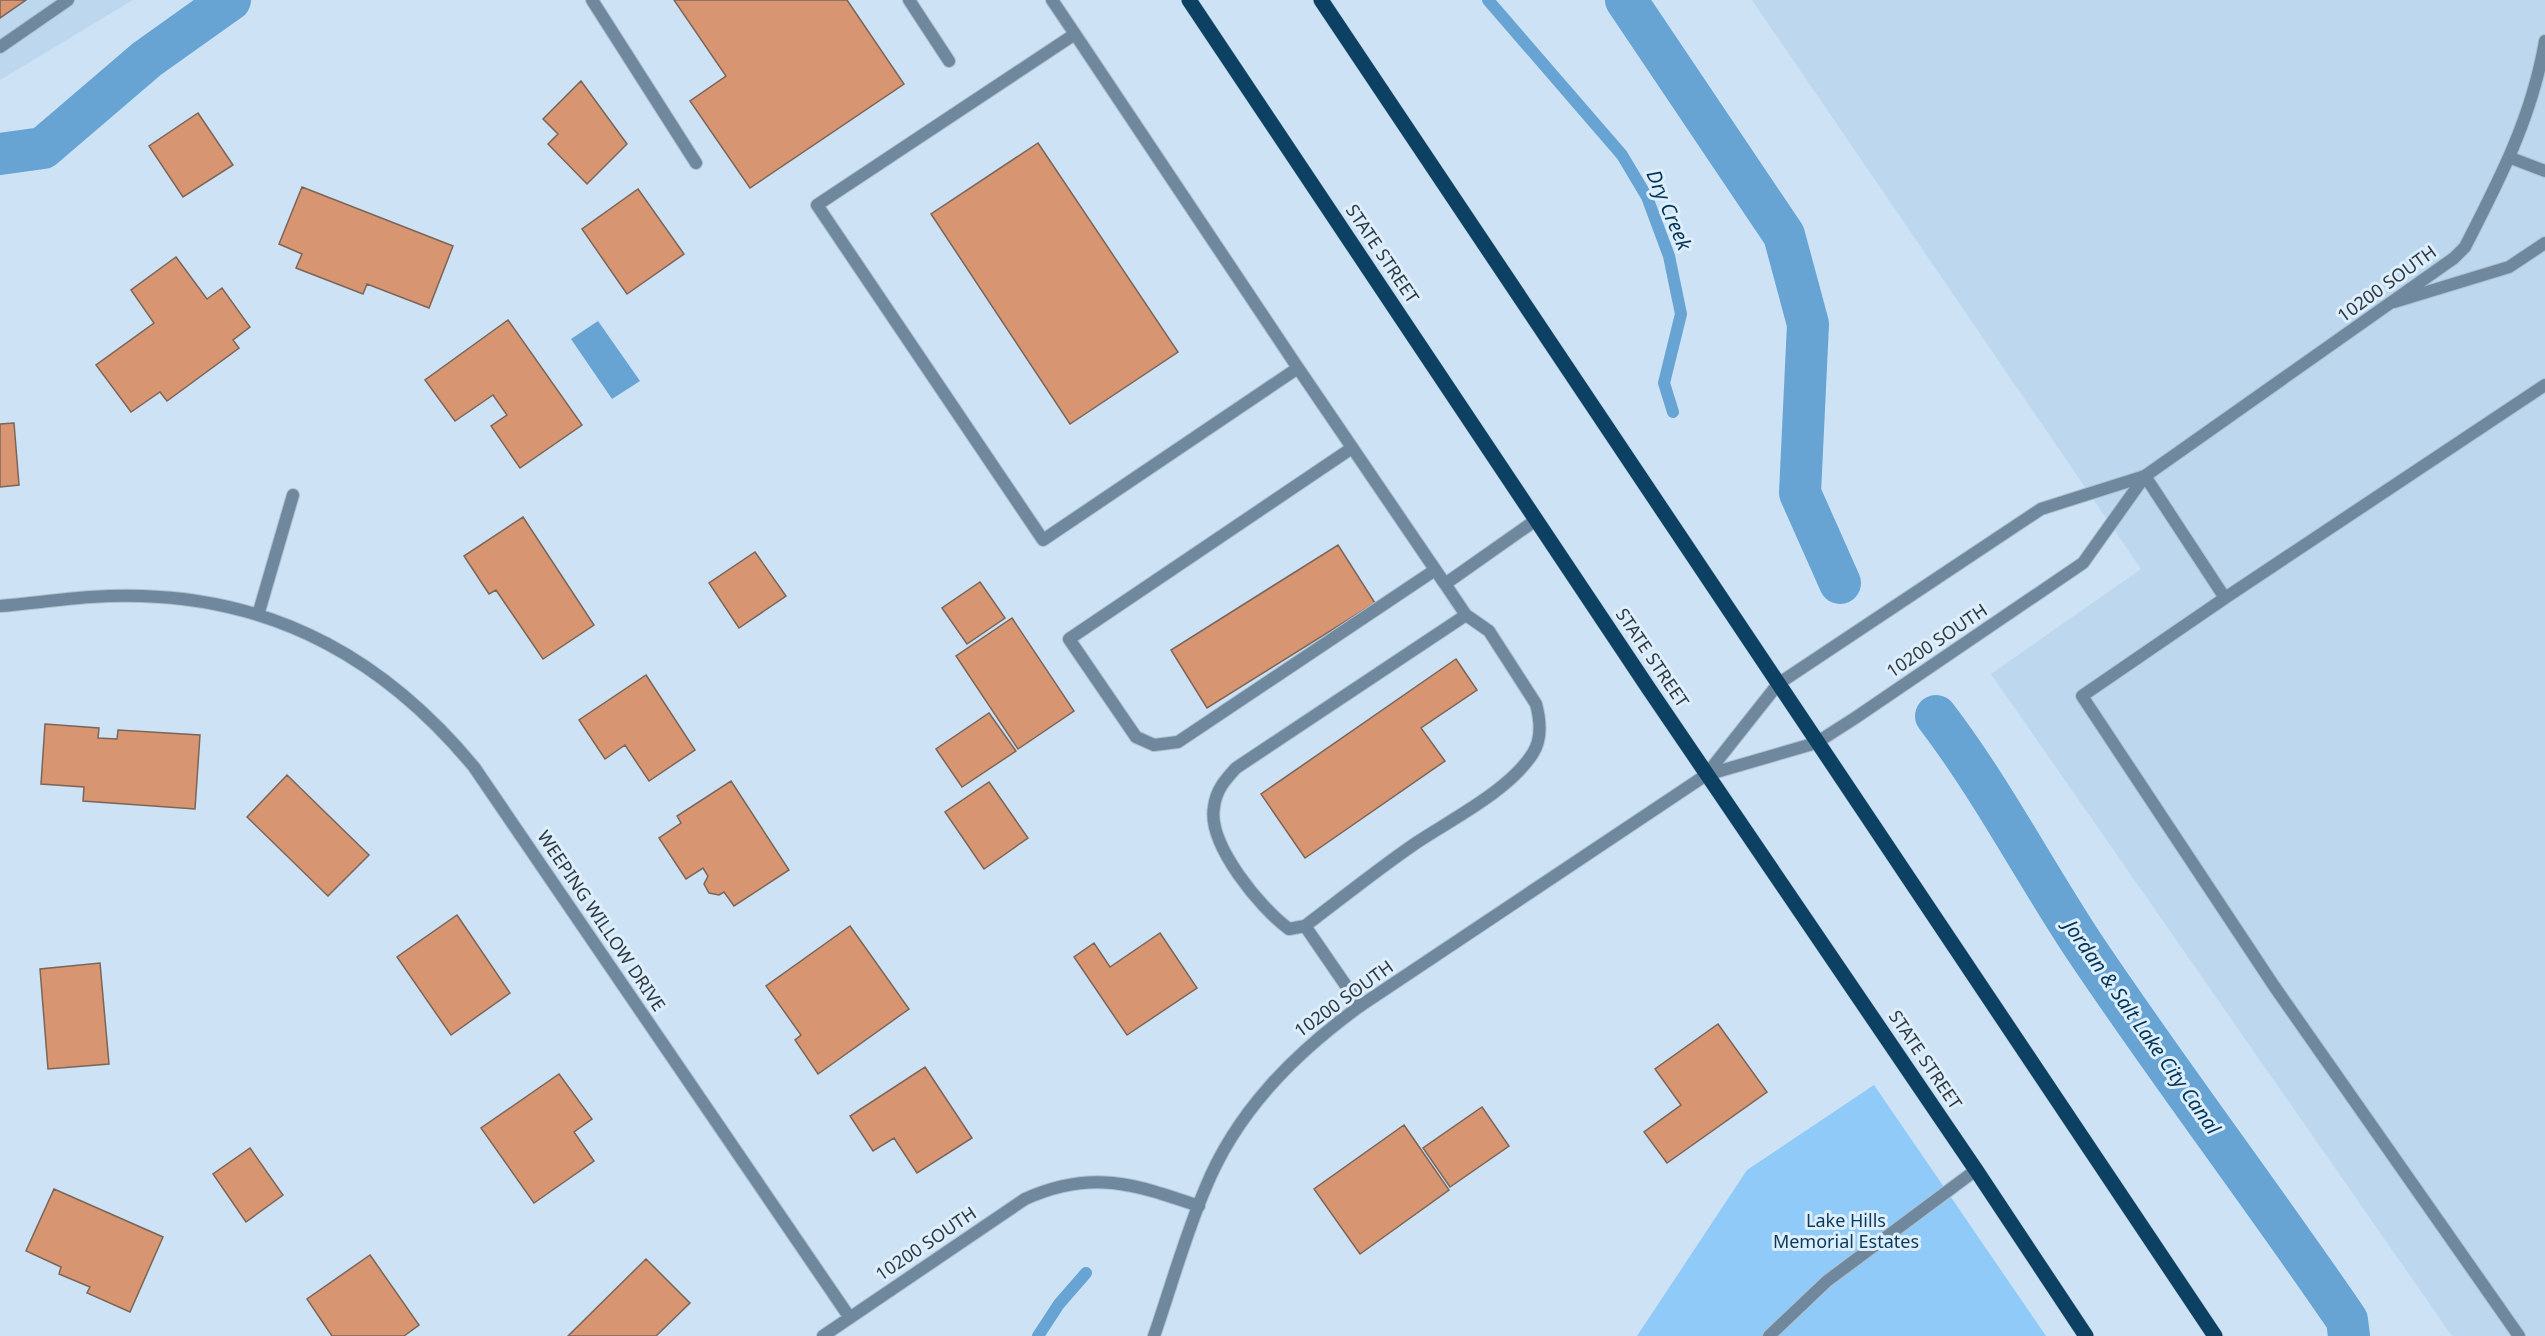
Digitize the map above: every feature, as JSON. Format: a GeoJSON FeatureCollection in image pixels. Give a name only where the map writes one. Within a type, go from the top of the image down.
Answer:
{"type":"FeatureCollection","features":[{"type":"Feature","properties":{"kind":"main road","name":"STATE STREET"},"geometry":{"type":"LineString","coordinates":[[1189,0],[1706,775],[1976,1170],[2086,1336]]}},
{"type":"Feature","properties":{"kind":"main road"},"geometry":{"type":"LineString","coordinates":[[1321,0],[1816,743],[2215,1336]]}},
{"type":"Feature","properties":{"kind":"street"},"geometry":{"type":"LineString","coordinates":[[0,47],[68,0]]}},
{"type":"Feature","properties":{"kind":"street"},"geometry":{"type":"LineString","coordinates":[[592,0],[696,163]]}},
{"type":"Feature","properties":{"kind":"street"},"geometry":{"type":"LineString","coordinates":[[909,0],[949,61]]}},
{"type":"Feature","properties":{"kind":"street"},"geometry":{"type":"LineString","coordinates":[[1052,0],[1435,570],[1466,615],[1489,631],[1536,704],[1539,716],[1538,742],[1533,754],[1502,785],[1414,845],[1305,926],[1289,929],[1275,919],[1247,885],[1223,848],[1214,828],[1213,808],[1220,786],[1236,768],[1466,615]]}},
{"type":"Feature","properties":{"kind":"street"},"geometry":{"type":"LineString","coordinates":[[1075,34],[817,205],[1043,540],[1298,368]]}},
{"type":"Feature","properties":{"kind":"street","name":"10200 SOUTH"},"geometry":{"type":"LineString","coordinates":[[1706,775],[1778,684],[2041,509],[2145,476],[2454,258],[2465,247],[2511,158],[2529,107],[2545,41]]}},
{"type":"Feature","properties":{"kind":"street"},"geometry":{"type":"LineString","coordinates":[[2511,158],[2545,171]]}},
{"type":"Feature","properties":{"kind":"street"},"geometry":{"type":"LineString","coordinates":[[2393,303],[2509,267],[2545,243]]}},
{"type":"Feature","properties":{"kind":"street"},"geometry":{"type":"LineString","coordinates":[[2519,1336],[2274,987],[2082,696],[2224,598],[2545,384]]}},
{"type":"Feature","properties":{"kind":"street"},"geometry":{"type":"LineString","coordinates":[[1352,448],[1069,639],[1136,737],[1154,745],[1178,742],[1435,570]]}},
{"type":"Feature","properties":{"kind":"street"},"geometry":{"type":"LineString","coordinates":[[2145,476],[2224,598]]}},
{"type":"Feature","properties":{"kind":"street","name":"10200 SOUTH"},"geometry":{"type":"LineString","coordinates":[[823,1336],[1025,1199],[1045,1190],[1086,1181],[1114,1181],[1143,1187],[1199,1206],[1221,1155],[1262,1095],[1308,1047],[1360,1006],[1706,775],[1816,743],[2083,563],[2145,476]]}},
{"type":"Feature","properties":{"kind":"street"},"geometry":{"type":"LineString","coordinates":[[258,615],[293,495]]}},
{"type":"Feature","properties":{"kind":"street"},"geometry":{"type":"LineString","coordinates":[[1445,584],[1536,520]]}},
{"type":"Feature","properties":{"kind":"street","name":"WEEPING WILLOW DRIVE"},"geometry":{"type":"LineString","coordinates":[[0,606],[140,596],[190,600],[258,615],[319,639],[376,672],[445,732],[488,786],[850,1318]]}},
{"type":"Feature","properties":{"kind":"street"},"geometry":{"type":"LineString","coordinates":[[1305,926],[1360,1006]]}},
{"type":"Feature","properties":{"kind":"street"},"geometry":{"type":"LineString","coordinates":[[1769,1336],[1827,1281],[1976,1170]]}},
{"type":"Feature","properties":{"kind":"street"},"geometry":{"type":"LineString","coordinates":[[1154,1336],[1199,1206]]}},
{"type":"Feature","properties":{"kind":"shaded area"},"geometry":{"type":"Polygon","coordinates":[[[0,0],[133,0],[0,80],[0,0]]]}},
{"type":"Feature","properties":{"kind":"shaded area"},"geometry":{"type":"Polygon","coordinates":[[[1752,0],[2545,0],[2545,1336],[2452,1336],[1991,674],[2141,569],[1752,0]]]}},
{"type":"Feature","properties":{"kind":"shaded area"},"geometry":{"type":"Polygon","coordinates":[[[598,321],[640,381],[612,399],[571,339],[598,321]]]}},
{"type":"Feature","properties":{"kind":"green space","name":"Lake Hills Memorial Estates"},"geometry":{"type":"Polygon","coordinates":[[[1874,1085],[2046,1336],[1637,1336],[1747,1170],[1874,1085]]]}},
{"type":"Feature","properties":{"kind":"building"},"geometry":{"type":"Polygon","coordinates":[[[0,0],[26,0],[0,18],[0,0]]]}},
{"type":"Feature","properties":{"kind":"building"},"geometry":{"type":"Polygon","coordinates":[[[674,0],[847,0],[904,84],[750,188],[690,101],[726,76],[674,0]]]}},
{"type":"Feature","properties":{"kind":"building"},"geometry":{"type":"Polygon","coordinates":[[[581,81],[627,144],[587,184],[548,144],[558,134],[543,119],[581,81]]]}},
{"type":"Feature","properties":{"kind":"building"},"geometry":{"type":"Polygon","coordinates":[[[198,113],[233,165],[183,197],[149,146],[198,113]]]}},
{"type":"Feature","properties":{"kind":"building"},"geometry":{"type":"Polygon","coordinates":[[[1038,143],[1178,352],[1070,424],[931,214],[1038,143]]]}},
{"type":"Feature","properties":{"kind":"building"},"geometry":{"type":"Polygon","coordinates":[[[302,187],[453,246],[429,308],[367,284],[363,294],[296,268],[302,254],[279,244],[302,187]]]}},
{"type":"Feature","properties":{"kind":"building"},"geometry":{"type":"Polygon","coordinates":[[[638,189],[684,254],[627,294],[582,229],[638,189]]]}},
{"type":"Feature","properties":{"kind":"building"},"geometry":{"type":"Polygon","coordinates":[[[176,257],[207,299],[222,288],[250,327],[233,340],[239,348],[167,401],[160,392],[131,412],[96,365],[154,323],[131,290],[176,257]]]}},
{"type":"Feature","properties":{"kind":"building"},"geometry":{"type":"Polygon","coordinates":[[[508,320],[582,425],[520,468],[491,426],[507,415],[493,395],[455,421],[425,380],[508,320]]]}},
{"type":"Feature","properties":{"kind":"building"},"geometry":{"type":"Polygon","coordinates":[[[14,423],[19,485],[0,487],[0,424],[14,423]]]}},
{"type":"Feature","properties":{"kind":"building"},"geometry":{"type":"Polygon","coordinates":[[[523,517],[594,625],[543,659],[496,590],[489,594],[464,556],[523,517]]]}},
{"type":"Feature","properties":{"kind":"building"},"geometry":{"type":"Polygon","coordinates":[[[1338,545],[1375,603],[1207,708],[1171,650],[1338,545]]]}},
{"type":"Feature","properties":{"kind":"building"},"geometry":{"type":"Polygon","coordinates":[[[755,552],[786,596],[739,628],[709,583],[755,552]]]}},
{"type":"Feature","properties":{"kind":"building"},"geometry":{"type":"Polygon","coordinates":[[[980,582],[1005,618],[967,644],[942,608],[980,582]]]}},
{"type":"Feature","properties":{"kind":"building"},"geometry":{"type":"Polygon","coordinates":[[[1012,618],[1074,711],[1018,749],[956,656],[1012,618]]]}},
{"type":"Feature","properties":{"kind":"building"},"geometry":{"type":"Polygon","coordinates":[[[1456,659],[1477,690],[1421,728],[1445,761],[1305,858],[1261,794],[1456,659]]]}},
{"type":"Feature","properties":{"kind":"building"},"geometry":{"type":"Polygon","coordinates":[[[646,675],[695,750],[649,781],[625,745],[605,759],[579,720],[646,675]]]}},
{"type":"Feature","properties":{"kind":"building"},"geometry":{"type":"Polygon","coordinates":[[[989,713],[1016,751],[962,787],[936,749],[989,713]]]}},
{"type":"Feature","properties":{"kind":"building"},"geometry":{"type":"Polygon","coordinates":[[[45,724],[99,728],[98,738],[117,739],[118,730],[200,735],[195,809],[83,801],[84,787],[41,784],[45,724]]]}},
{"type":"Feature","properties":{"kind":"building"},"geometry":{"type":"Polygon","coordinates":[[[287,775],[369,855],[328,896],[247,817],[287,775]]]}},
{"type":"Feature","properties":{"kind":"building"},"geometry":{"type":"Polygon","coordinates":[[[731,781],[789,870],[734,906],[724,892],[719,895],[709,893],[704,884],[708,876],[703,868],[686,879],[659,838],[681,823],[677,816],[731,781]]]}},
{"type":"Feature","properties":{"kind":"building"},"geometry":{"type":"Polygon","coordinates":[[[989,782],[1028,838],[984,869],[945,812],[989,782]]]}},
{"type":"Feature","properties":{"kind":"building"},"geometry":{"type":"Polygon","coordinates":[[[457,915],[510,993],[451,1035],[397,957],[457,915]]]}},
{"type":"Feature","properties":{"kind":"building"},"geometry":{"type":"Polygon","coordinates":[[[850,926],[909,1009],[818,1074],[795,1040],[801,1035],[766,986],[850,926]]]}},
{"type":"Feature","properties":{"kind":"building"},"geometry":{"type":"Polygon","coordinates":[[[1160,933],[1197,988],[1127,1035],[1074,957],[1094,943],[1110,967],[1160,933]]]}},
{"type":"Feature","properties":{"kind":"building"},"geometry":{"type":"Polygon","coordinates":[[[100,963],[109,1064],[48,1069],[40,969],[100,963]]]}},
{"type":"Feature","properties":{"kind":"building"},"geometry":{"type":"Polygon","coordinates":[[[1718,1024],[1767,1092],[1667,1163],[1644,1132],[1681,1105],[1655,1069],[1718,1024]]]}},
{"type":"Feature","properties":{"kind":"building"},"geometry":{"type":"Polygon","coordinates":[[[925,1067],[972,1138],[917,1173],[894,1138],[873,1151],[850,1116],[925,1067]]]}},
{"type":"Feature","properties":{"kind":"building"},"geometry":{"type":"Polygon","coordinates":[[[559,1074],[592,1119],[574,1132],[594,1161],[534,1203],[481,1128],[559,1074]]]}},
{"type":"Feature","properties":{"kind":"building"},"geometry":{"type":"Polygon","coordinates":[[[1482,1107],[1509,1146],[1450,1187],[1423,1148],[1482,1107]]]}},
{"type":"Feature","properties":{"kind":"building"},"geometry":{"type":"Polygon","coordinates":[[[1404,1125],[1449,1190],[1360,1254],[1314,1189],[1404,1125]]]}},
{"type":"Feature","properties":{"kind":"building"},"geometry":{"type":"Polygon","coordinates":[[[250,1148],[283,1195],[246,1222],[213,1174],[250,1148]]]}},
{"type":"Feature","properties":{"kind":"building"},"geometry":{"type":"Polygon","coordinates":[[[54,1189],[163,1237],[130,1312],[87,1293],[90,1287],[59,1274],[61,1267],[26,1251],[54,1189]]]}},
{"type":"Feature","properties":{"kind":"building"},"geometry":{"type":"Polygon","coordinates":[[[370,1255],[419,1325],[404,1336],[332,1336],[307,1299],[370,1255]]]}},
{"type":"Feature","properties":{"kind":"building"},"geometry":{"type":"Polygon","coordinates":[[[646,1259],[690,1303],[656,1336],[568,1336],[646,1259]]]}},
{"type":"Feature","properties":{"kind":"waterway","name":"Jordan & Salt Lake City Canal"},"geometry":{"type":"LineString","coordinates":[[0,154],[43,148],[147,59],[230,0]]}},
{"type":"Feature","properties":{"kind":"waterway","name":"Dry Creek"},"geometry":{"type":"LineString","coordinates":[[1488,0],[1622,155],[1647,197],[1669,256],[1681,314],[1664,383],[1673,412]]}},
{"type":"Feature","properties":{"kind":"waterway","name":"Jordan & Salt Lake City Canal"},"geometry":{"type":"LineString","coordinates":[[1626,0],[1784,235],[1808,324],[1800,493],[1840,583]]}},
{"type":"Feature","properties":{"kind":"waterway","name":"Jordan & Salt Lake City Canal"},"geometry":{"type":"LineString","coordinates":[[1936,716],[1975,771],[2083,945],[2347,1320],[2349,1336]]}},
{"type":"Feature","properties":{"kind":"waterway","name":"Jordan & Salt Lake City Canal"},"geometry":{"type":"LineString","coordinates":[[1936,716],[1975,771],[2083,945],[2347,1320],[2349,1336]]}},
{"type":"Feature","properties":{"kind":"waterway","name":"Dry Creek"},"geometry":{"type":"LineString","coordinates":[[1038,1336],[1059,1304],[1086,1273]]}}]}
